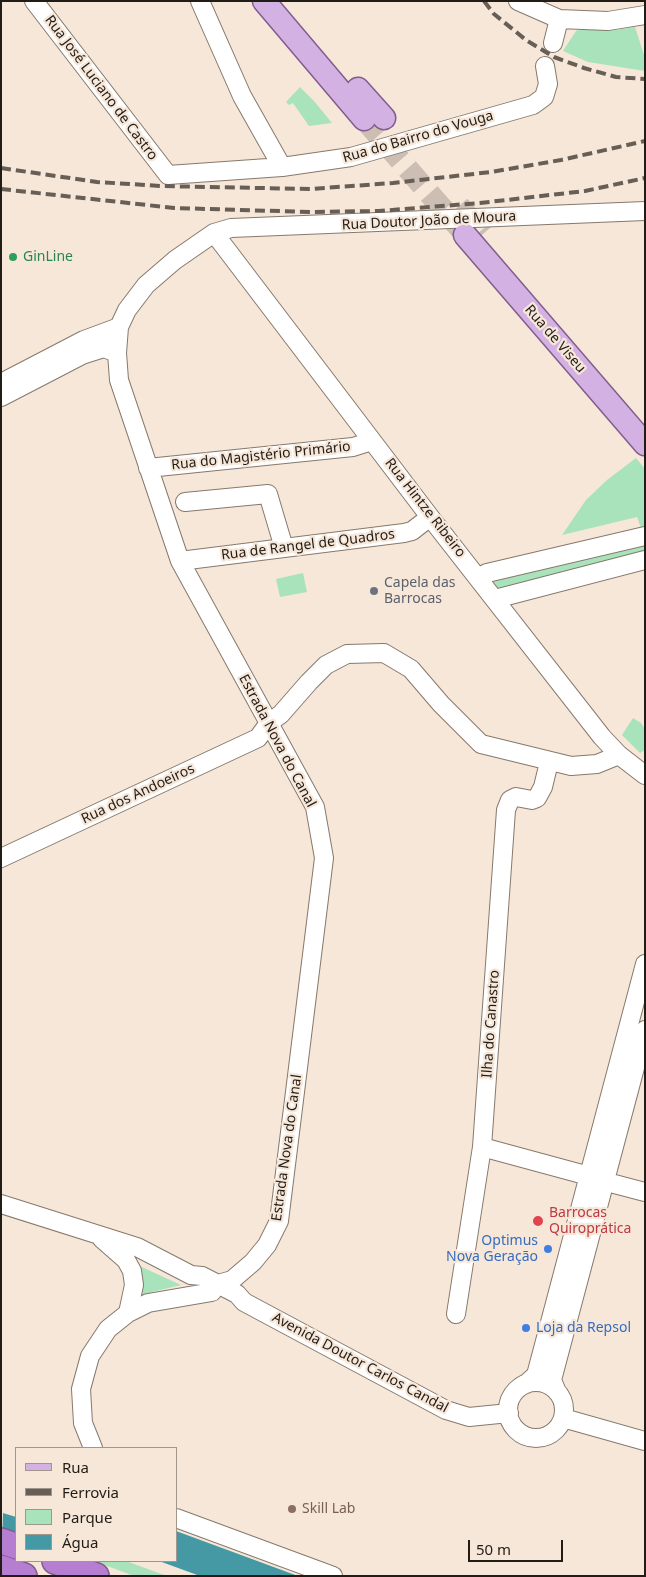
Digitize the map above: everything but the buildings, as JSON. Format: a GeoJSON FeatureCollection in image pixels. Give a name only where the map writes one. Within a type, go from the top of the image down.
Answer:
{"type":"FeatureCollection","features":[{"type":"Feature","properties":{"kind":"highway"},"geometry":{"type":"LineString","coordinates":[[1,1541],[15,1546]]}},
{"type":"Feature","properties":{"kind":"highway"},"geometry":{"type":"LineString","coordinates":[[58,1562],[96,1576]]}},
{"type":"Feature","properties":{"kind":"highway"},"geometry":{"type":"LineString","coordinates":[[1,1568],[24,1576]]}},
{"type":"Feature","properties":{"kind":"main road"},"geometry":{"type":"LineString","coordinates":[[264,1],[374,118],[284,1]]}},
{"type":"Feature","properties":{"kind":"main road","name":"Rua de Viseu"},"geometry":{"type":"LineString","coordinates":[[645,421],[474,234],[645,444]]}},
{"type":"Feature","properties":{"kind":"street","name":"Rua José Luciano de Castro"},"geometry":{"type":"LineString","coordinates":[[34,1],[168,174]]}},
{"type":"Feature","properties":{"kind":"street"},"geometry":{"type":"LineString","coordinates":[[200,1],[242,96],[282,167]]}},
{"type":"Feature","properties":{"kind":"street"},"geometry":{"type":"LineString","coordinates":[[518,1],[559,19],[608,21],[645,15]]}},
{"type":"Feature","properties":{"kind":"street"},"geometry":{"type":"LineString","coordinates":[[553,43],[559,19]]}},
{"type":"Feature","properties":{"kind":"street","name":"Rua do Bairro do Vouga"},"geometry":{"type":"LineString","coordinates":[[168,174],[282,167],[351,158],[532,105],[544,97],[548,84],[545,66]]}},
{"type":"Feature","properties":{"kind":"street","name":"Rua Doutor João de Moura"},"geometry":{"type":"LineString","coordinates":[[214,232],[231,228],[645,211]]}},
{"type":"Feature","properties":{"kind":"street","name":"Estrada Nova do Canal"},"geometry":{"type":"LineString","coordinates":[[128,1313],[148,1303],[215,1288],[232,1280],[253,1262],[267,1245],[279,1221],[324,858],[315,807],[180,561],[119,380],[117,353],[119,327],[127,310],[146,285],[175,260],[214,232]]}},
{"type":"Feature","properties":{"kind":"street","name":"Rua Hintze Ribeiro"},"geometry":{"type":"LineString","coordinates":[[214,232],[430,517],[618,755],[645,775]]}},
{"type":"Feature","properties":{"kind":"street"},"geometry":{"type":"LineString","coordinates":[[1,383],[84,340],[119,327]]}},
{"type":"Feature","properties":{"kind":"street"},"geometry":{"type":"LineString","coordinates":[[1,397],[82,355],[104,348],[117,353]]}},
{"type":"Feature","properties":{"kind":"street","name":"Rua do Magistério Primário"},"geometry":{"type":"LineString","coordinates":[[148,468],[353,447],[372,441]]}},
{"type":"Feature","properties":{"kind":"street"},"geometry":{"type":"LineString","coordinates":[[185,502],[268,494],[284,548]]}},
{"type":"Feature","properties":{"kind":"street","name":"Rua de Rangel de Quadros"},"geometry":{"type":"LineString","coordinates":[[180,561],[404,533],[412,531],[430,517]]}},
{"type":"Feature","properties":{"kind":"street"},"geometry":{"type":"LineString","coordinates":[[479,577],[487,573],[645,536]]}},
{"type":"Feature","properties":{"kind":"street"},"geometry":{"type":"LineString","coordinates":[[495,599],[645,560]]}},
{"type":"Feature","properties":{"kind":"street","name":"Rua dos Andoeiros"},"geometry":{"type":"LineString","coordinates":[[1,858],[258,738],[269,723],[281,714],[326,665],[347,654],[384,653],[411,669],[440,704],[480,744],[571,766],[597,764],[618,755]]}},
{"type":"Feature","properties":{"kind":"street","name":"Ilha do Canastro"},"geometry":{"type":"LineString","coordinates":[[456,1314],[482,1147],[506,810],[510,800],[516,797],[532,800],[537,798],[543,787],[549,762]]}},
{"type":"Feature","properties":{"kind":"street"},"geometry":{"type":"LineString","coordinates":[[645,964],[642,987],[596,1178],[552,1380],[564,1409],[563,1418],[552,1433],[534,1438],[517,1430],[509,1414],[512,1396],[536,1375],[596,1178],[645,1032]]}},
{"type":"Feature","properties":{"kind":"street"},"geometry":{"type":"LineString","coordinates":[[482,1147],[645,1192]]}},
{"type":"Feature","properties":{"kind":"street","name":"Avenida Doutor Carlos Candal"},"geometry":{"type":"LineString","coordinates":[[1,1204],[138,1247],[191,1275],[202,1276],[215,1288],[237,1294],[244,1302],[446,1410],[469,1417],[509,1414]]}},
{"type":"Feature","properties":{"kind":"street","name":"Avenida Doutor Carlos Candal"},"geometry":{"type":"LineString","coordinates":[[95,1232],[126,1260],[132,1271],[134,1285],[128,1313]]}},
{"type":"Feature","properties":{"kind":"street"},"geometry":{"type":"LineString","coordinates":[[93,1447],[83,1423],[81,1388],[90,1356],[108,1329],[128,1313]]}},
{"type":"Feature","properties":{"kind":"street"},"geometry":{"type":"LineString","coordinates":[[526,1384],[543,1383],[557,1392]]}},
{"type":"Feature","properties":{"kind":"street"},"geometry":{"type":"LineString","coordinates":[[563,1418],[645,1442]]}},
{"type":"Feature","properties":{"kind":"street"},"geometry":{"type":"LineString","coordinates":[[178,1519],[333,1576]]}},
{"type":"Feature","properties":{"kind":"green space"},"geometry":{"type":"Polygon","coordinates":[[[635,27],[645,58],[645,71],[588,62],[563,51],[576,31],[584,28],[616,30],[635,27]]]}},
{"type":"Feature","properties":{"kind":"green space"},"geometry":{"type":"Polygon","coordinates":[[[300,87],[332,123],[309,126],[293,103],[289,105],[286,102],[300,87]]]}},
{"type":"Feature","properties":{"kind":"green space"},"geometry":{"type":"Polygon","coordinates":[[[636,458],[645,469],[645,527],[641,528],[637,517],[562,535],[586,500],[607,480],[636,458]]]}},
{"type":"Feature","properties":{"kind":"green space"},"geometry":{"type":"Polygon","coordinates":[[[645,544],[645,555],[498,590],[492,583],[497,579],[645,544]]]}},
{"type":"Feature","properties":{"kind":"green space"},"geometry":{"type":"Polygon","coordinates":[[[303,573],[307,592],[280,597],[276,579],[303,573]]]}},
{"type":"Feature","properties":{"kind":"green space"},"geometry":{"type":"Polygon","coordinates":[[[633,718],[641,723],[645,729],[645,750],[640,753],[622,735],[633,718]]]}},
{"type":"Feature","properties":{"kind":"green space"},"geometry":{"type":"Polygon","coordinates":[[[133,1263],[181,1285],[152,1292],[137,1299],[133,1263]]]}},
{"type":"Feature","properties":{"kind":"green space"},"geometry":{"type":"Polygon","coordinates":[[[97,1562],[129,1562],[167,1576],[134,1576],[97,1562]]]}},
{"type":"Feature","properties":{"kind":"water"},"geometry":{"type":"Polygon","coordinates":[[[3,1513],[15,1517],[15,1561],[9,1576],[1,1576],[3,1513]]]}},
{"type":"Feature","properties":{"kind":"water"},"geometry":{"type":"Polygon","coordinates":[[[178,1532],[298,1576],[200,1576],[162,1562],[178,1562],[178,1532]]]}},
{"type":"Feature","properties":{"kind":"tunnel"},"geometry":{"type":"LineString","coordinates":[[364,119],[464,233]]}},
{"type":"Feature","properties":{"kind":"tunnel"},"geometry":{"type":"LineString","coordinates":[[459,206],[483,234]]}},
{"type":"Feature","properties":{"kind":"railway"},"geometry":{"type":"LineString","coordinates":[[484,1],[494,14],[526,40],[554,57],[616,77],[645,79]]}},
{"type":"Feature","properties":{"kind":"railway"},"geometry":{"type":"LineString","coordinates":[[1,168],[97,182],[161,186],[310,189],[393,183],[491,172],[561,160],[645,141]]}},
{"type":"Feature","properties":{"kind":"railway"},"geometry":{"type":"LineString","coordinates":[[1,189],[174,208],[310,212],[379,211],[480,203],[585,191],[645,178]]}},
{"type":"Feature","properties":{"kind":"place","name":"GinLine"},"geometry":{"type":"Point","coordinates":[13,257]}},
{"type":"Feature","properties":{"kind":"place","name":"Capela das Barrocas"},"geometry":{"type":"Point","coordinates":[374,591]}},
{"type":"Feature","properties":{"kind":"place","name":"Barrocas Quiroprática"},"geometry":{"type":"Point","coordinates":[538,1221]}},
{"type":"Feature","properties":{"kind":"place","name":"Optimus Nova Geração"},"geometry":{"type":"Point","coordinates":[548,1249]}},
{"type":"Feature","properties":{"kind":"place","name":"Loja da Repsol"},"geometry":{"type":"Point","coordinates":[526,1328]}},
{"type":"Feature","properties":{"kind":"place","name":"Skill Lab"},"geometry":{"type":"Point","coordinates":[292,1509]}}]}
